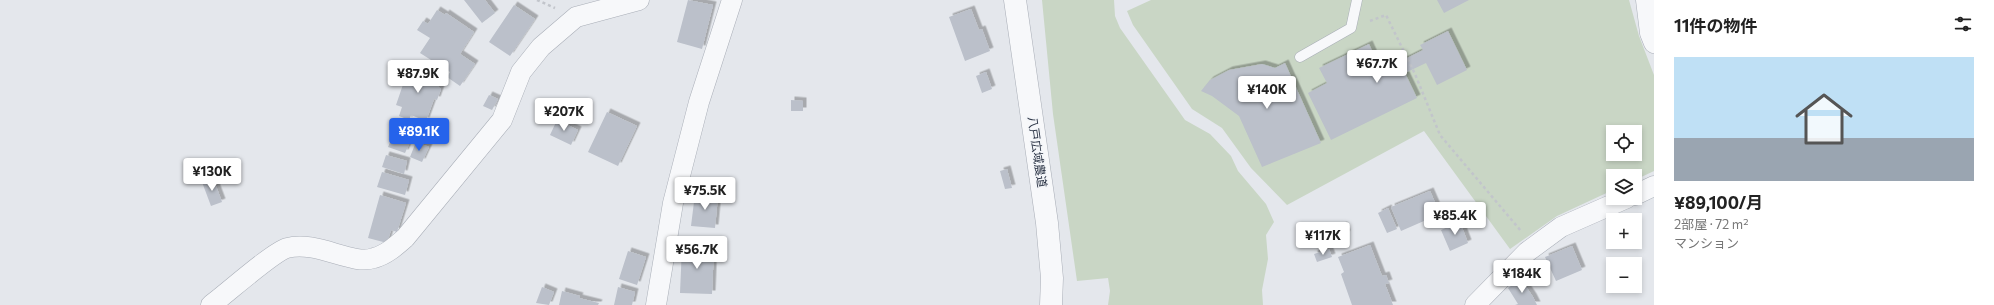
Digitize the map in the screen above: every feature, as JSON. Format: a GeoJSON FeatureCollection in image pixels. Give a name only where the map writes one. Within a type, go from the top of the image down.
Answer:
{"type":"FeatureCollection","features":[{"type":"Feature","properties":{"kind":"street"},"geometry":{"type":"LineString","coordinates":[[211,305],[286,248],[307,245],[359,259],[373,259],[390,251],[405,238],[502,120],[521,72],[541,48],[576,17],[639,0]]}},
{"type":"Feature","properties":{"kind":"street"},"geometry":{"type":"LineString","coordinates":[[656,305],[673,203],[699,102],[732,0]]}},
{"type":"Feature","properties":{"kind":"street","name":"八戸広域農道"},"geometry":{"type":"LineString","coordinates":[[1015,0],[1047,223],[1052,278],[1052,305]]}},
{"type":"Feature","properties":{"kind":"street"},"geometry":{"type":"LineString","coordinates":[[1646,0],[1650,33],[1654,43]]}},
{"type":"Feature","properties":{"kind":"street"},"geometry":{"type":"LineString","coordinates":[[1642,192],[1654,186]]}},
{"type":"Feature","properties":{"kind":"street"},"geometry":{"type":"LineString","coordinates":[[1475,305],[1534,247],[1561,227],[1611,205]]}},
{"type":"Feature","properties":{"kind":"lane"},"geometry":{"type":"LineString","coordinates":[[1300,57],[1351,28],[1357,0]]}},
{"type":"Feature","properties":{"kind":"path"},"geometry":{"type":"LineString","coordinates":[[1351,28],[1386,15],[1415,74],[1440,135],[1534,247]]}},
{"type":"Feature","properties":{"kind":"green space"},"geometry":{"type":"Polygon","coordinates":[[[1042,0],[1114,0],[1115,16],[1120,28],[1185,120],[1210,134],[1231,156],[1238,171],[1266,204],[1274,222],[1266,235],[1268,259],[1262,290],[1263,305],[1108,305],[1110,291],[1108,278],[1077,281],[1053,114],[1042,0]]]}},
{"type":"Feature","properties":{"kind":"green space"},"geometry":{"type":"Polygon","coordinates":[[[1151,0],[1629,0],[1639,36],[1654,75],[1654,171],[1642,177],[1642,169],[1606,169],[1606,193],[1557,216],[1510,249],[1424,131],[1287,205],[1251,168],[1222,128],[1192,109],[1133,25],[1127,11],[1151,0]]]}},
{"type":"Feature","properties":{"kind":"building"},"geometry":{"type":"Polygon","coordinates":[[[464,0],[485,0],[495,13],[482,23],[464,0]]]}},
{"type":"Feature","properties":{"kind":"building"},"geometry":{"type":"Polygon","coordinates":[[[688,0],[713,5],[702,49],[677,42],[688,0]]]}},
{"type":"Feature","properties":{"kind":"building"},"geometry":{"type":"Polygon","coordinates":[[[1437,0],[1469,0],[1444,13],[1437,0]]]}},
{"type":"Feature","properties":{"kind":"building"},"geometry":{"type":"Polygon","coordinates":[[[514,5],[535,19],[510,56],[489,42],[514,5]]]}},
{"type":"Feature","properties":{"kind":"building"},"geometry":{"type":"Polygon","coordinates":[[[971,9],[979,30],[982,29],[990,51],[965,61],[949,17],[971,9]]]}},
{"type":"Feature","properties":{"kind":"building"},"geometry":{"type":"Polygon","coordinates":[[[437,10],[445,15],[446,13],[474,32],[460,54],[475,64],[460,86],[447,77],[450,72],[420,53],[430,38],[417,30],[423,21],[428,24],[437,10]]]}},
{"type":"Feature","properties":{"kind":"building"},"geometry":{"type":"Polygon","coordinates":[[[1448,31],[1467,70],[1437,85],[1426,63],[1405,73],[1417,98],[1331,140],[1308,93],[1327,83],[1319,68],[1369,44],[1378,64],[1394,56],[1397,63],[1423,50],[1420,45],[1448,31]]]}},
{"type":"Feature","properties":{"kind":"building"},"geometry":{"type":"Polygon","coordinates":[[[1285,63],[1321,143],[1262,167],[1239,116],[1212,96],[1201,91],[1210,80],[1229,70],[1262,64],[1275,68],[1285,63]]]}},
{"type":"Feature","properties":{"kind":"building"},"geometry":{"type":"Polygon","coordinates":[[[409,67],[441,79],[438,87],[441,89],[437,100],[434,99],[426,121],[411,115],[409,120],[399,116],[402,107],[396,105],[409,67]]]}},
{"type":"Feature","properties":{"kind":"building"},"geometry":{"type":"Polygon","coordinates":[[[986,72],[992,89],[982,93],[976,76],[986,72]]]}},
{"type":"Feature","properties":{"kind":"building"},"geometry":{"type":"Polygon","coordinates":[[[489,95],[498,99],[492,110],[483,106],[489,95]]]}},
{"type":"Feature","properties":{"kind":"building"},"geometry":{"type":"Polygon","coordinates":[[[791,100],[803,101],[803,111],[791,111],[791,100]]]}},
{"type":"Feature","properties":{"kind":"building"},"geometry":{"type":"Polygon","coordinates":[[[607,112],[637,126],[618,166],[588,152],[607,112]]]}},
{"type":"Feature","properties":{"kind":"building"},"geometry":{"type":"Polygon","coordinates":[[[557,120],[578,130],[571,145],[550,135],[557,120]]]}},
{"type":"Feature","properties":{"kind":"building"},"geometry":{"type":"Polygon","coordinates":[[[394,133],[411,140],[405,153],[388,147],[394,133]]]}},
{"type":"Feature","properties":{"kind":"building"},"geometry":{"type":"Polygon","coordinates":[[[416,142],[429,147],[422,162],[410,157],[416,142]]]}},
{"type":"Feature","properties":{"kind":"building"},"geometry":{"type":"Polygon","coordinates":[[[386,155],[407,161],[404,174],[382,167],[386,155]]]}},
{"type":"Feature","properties":{"kind":"building"},"geometry":{"type":"Polygon","coordinates":[[[1007,169],[1012,188],[1005,189],[1000,171],[1007,169]]]}},
{"type":"Feature","properties":{"kind":"building"},"geometry":{"type":"Polygon","coordinates":[[[382,172],[409,180],[405,195],[377,187],[382,172]]]}},
{"type":"Feature","properties":{"kind":"building"},"geometry":{"type":"Polygon","coordinates":[[[213,178],[222,202],[211,206],[202,182],[213,178]]]}},
{"type":"Feature","properties":{"kind":"building"},"geometry":{"type":"Polygon","coordinates":[[[1430,191],[1440,214],[1401,231],[1391,207],[1430,191]]]}},
{"type":"Feature","properties":{"kind":"building"},"geometry":{"type":"Polygon","coordinates":[[[695,194],[718,196],[715,228],[691,226],[695,194]]]}},
{"type":"Feature","properties":{"kind":"building"},"geometry":{"type":"Polygon","coordinates":[[[380,195],[406,203],[397,232],[391,230],[387,243],[368,238],[380,195]]]}},
{"type":"Feature","properties":{"kind":"building"},"geometry":{"type":"Polygon","coordinates":[[[1388,208],[1397,229],[1387,233],[1378,213],[1388,208]]]}},
{"type":"Feature","properties":{"kind":"building"},"geometry":{"type":"Polygon","coordinates":[[[1460,222],[1468,243],[1450,251],[1441,230],[1460,222]]]}},
{"type":"Feature","properties":{"kind":"building"},"geometry":{"type":"Polygon","coordinates":[[[1344,225],[1347,234],[1338,237],[1335,228],[1344,225]]]}},
{"type":"Feature","properties":{"kind":"building"},"geometry":{"type":"Polygon","coordinates":[[[1370,245],[1382,276],[1386,275],[1389,283],[1385,284],[1393,305],[1352,305],[1341,274],[1344,272],[1338,257],[1370,245]]]}},
{"type":"Feature","properties":{"kind":"building"},"geometry":{"type":"Polygon","coordinates":[[[682,246],[714,247],[712,294],[680,293],[682,246]]]}},
{"type":"Feature","properties":{"kind":"building"},"geometry":{"type":"Polygon","coordinates":[[[1572,246],[1582,270],[1556,281],[1545,257],[1572,246]]]}},
{"type":"Feature","properties":{"kind":"building"},"geometry":{"type":"Polygon","coordinates":[[[1329,249],[1332,257],[1317,262],[1314,254],[1329,249]]]}},
{"type":"Feature","properties":{"kind":"building"},"geometry":{"type":"Polygon","coordinates":[[[628,251],[646,257],[637,285],[619,279],[628,251]]]}},
{"type":"Feature","properties":{"kind":"building"},"geometry":{"type":"Polygon","coordinates":[[[1521,279],[1537,305],[1515,305],[1518,304],[1508,288],[1521,279]]]}},
{"type":"Feature","properties":{"kind":"building"},"geometry":{"type":"Polygon","coordinates":[[[542,287],[554,292],[549,305],[536,303],[542,287]]]}},
{"type":"Feature","properties":{"kind":"building"},"geometry":{"type":"Polygon","coordinates":[[[618,287],[635,292],[632,305],[614,305],[618,287]]]}},
{"type":"Feature","properties":{"kind":"building"},"geometry":{"type":"Polygon","coordinates":[[[562,291],[580,296],[579,298],[599,303],[598,305],[559,305],[562,291]]]}}]}
